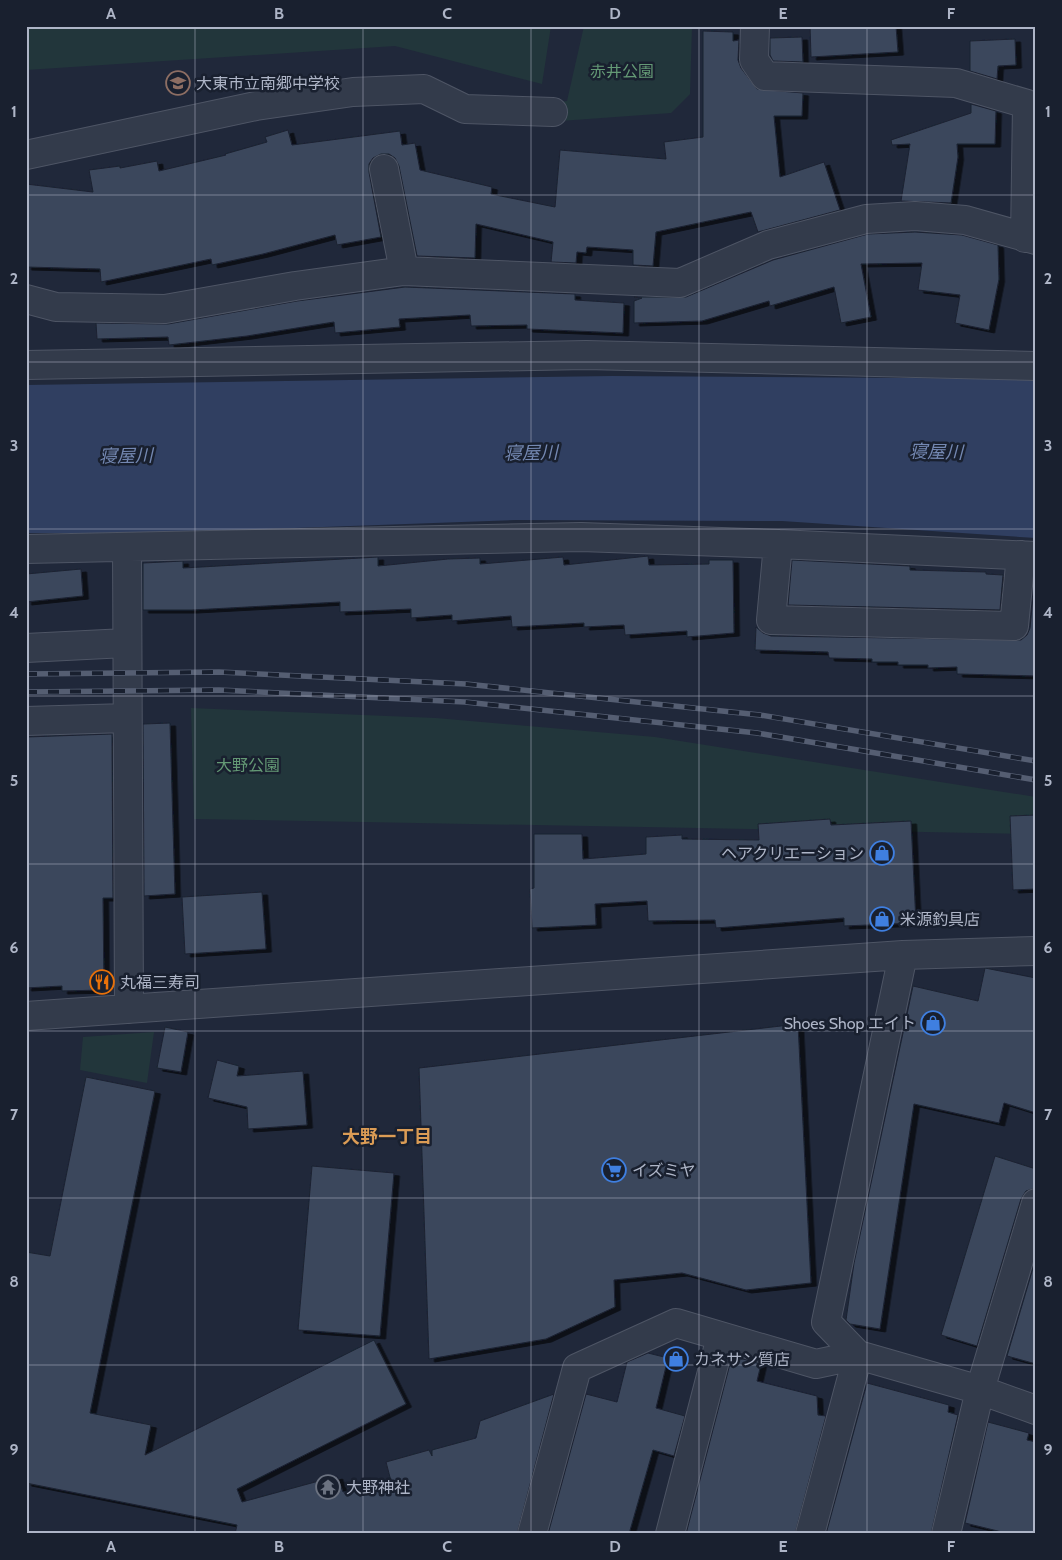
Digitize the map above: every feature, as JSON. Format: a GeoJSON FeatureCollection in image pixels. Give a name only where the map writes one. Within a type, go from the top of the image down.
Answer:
{"type":"FeatureCollection","features":[{"type":"Feature","properties":{"kind":"street"},"geometry":{"type":"LineString","coordinates":[[26,299],[56,307],[164,309],[296,286],[404,271],[680,283],[768,245],[866,219],[915,216],[965,220],[1030,239],[1027,104],[956,83],[765,76],[754,60],[755,26]]}},
{"type":"Feature","properties":{"kind":"street"},"geometry":{"type":"LineString","coordinates":[[26,155],[256,106],[353,92],[424,89],[465,109],[553,112]]}},
{"type":"Feature","properties":{"kind":"street"},"geometry":{"type":"LineString","coordinates":[[384,169],[404,271]]}},
{"type":"Feature","properties":{"kind":"street"},"geometry":{"type":"LineString","coordinates":[[26,365],[586,355],[1036,366]]}},
{"type":"Feature","properties":{"kind":"street"},"geometry":{"type":"LineString","coordinates":[[26,549],[581,537],[778,544],[1028,556],[1014,626],[771,620],[778,544]]}},
{"type":"Feature","properties":{"kind":"street"},"geometry":{"type":"LineString","coordinates":[[127,547],[129,1009]]}},
{"type":"Feature","properties":{"kind":"street"},"geometry":{"type":"LineString","coordinates":[[26,648],[126,643]]}},
{"type":"Feature","properties":{"kind":"street"},"geometry":{"type":"LineString","coordinates":[[26,721],[127,718]]}},
{"type":"Feature","properties":{"kind":"street"},"geometry":{"type":"LineString","coordinates":[[26,1016],[903,955],[1036,951]]}},
{"type":"Feature","properties":{"kind":"street"},"geometry":{"type":"LineString","coordinates":[[858,1356],[826,1322],[903,955]]}},
{"type":"Feature","properties":{"kind":"street"},"geometry":{"type":"LineString","coordinates":[[946,1534],[980,1390],[1036,1203]]}},
{"type":"Feature","properties":{"kind":"street"},"geometry":{"type":"LineString","coordinates":[[532,1534],[577,1368],[676,1322],[816,1364],[858,1356],[980,1390],[1036,1410]]}},
{"type":"Feature","properties":{"kind":"street"},"geometry":{"type":"LineString","coordinates":[[670,1534],[722,1337]]}},
{"type":"Feature","properties":{"kind":"street"},"geometry":{"type":"LineString","coordinates":[[810,1534],[858,1356]]}},
{"type":"Feature","properties":{"kind":"green space"},"geometry":{"type":"Polygon","coordinates":[[[26,26],[551,26],[542,84],[395,46],[26,70],[26,26]]]}},
{"type":"Feature","properties":{"kind":"green space","name":"赤井公園"},"geometry":{"type":"Polygon","coordinates":[[[584,26],[692,26],[690,94],[671,113],[560,121],[560,102],[567,101],[584,26]]]}},
{"type":"Feature","properties":{"kind":"green space","name":"大野公園"},"geometry":{"type":"Polygon","coordinates":[[[191,708],[436,718],[655,737],[1036,797],[1036,834],[194,819],[191,708]]]}},
{"type":"Feature","properties":{"kind":"green space"},"geometry":{"type":"Polygon","coordinates":[[[154,1032],[147,1083],[80,1070],[83,1037],[154,1032]]]}},
{"type":"Feature","properties":{"kind":"water","name":"寝屋川"},"geometry":{"type":"Polygon","coordinates":[[[612,376],[1036,379],[1036,538],[782,521],[516,520],[160,533],[26,533],[26,385],[612,376]]]}},
{"type":"Feature","properties":{"kind":"building"},"geometry":{"type":"Polygon","coordinates":[[[810,26],[896,26],[898,52],[811,57],[810,26]]]}},
{"type":"Feature","properties":{"kind":"building"},"geometry":{"type":"Polygon","coordinates":[[[703,31],[733,32],[733,41],[739,40],[738,60],[741,68],[757,89],[803,93],[802,116],[774,116],[780,177],[824,162],[840,210],[758,232],[751,212],[656,232],[653,266],[633,265],[633,250],[587,247],[586,253],[577,252],[576,263],[551,262],[553,242],[476,224],[475,258],[417,256],[399,166],[395,158],[389,154],[381,154],[373,158],[369,164],[369,172],[381,237],[337,245],[335,235],[212,265],[211,259],[101,282],[100,269],[26,267],[26,184],[93,192],[89,170],[120,166],[120,168],[157,161],[159,171],[226,155],[267,142],[265,137],[288,130],[292,145],[400,131],[402,145],[415,143],[420,170],[492,187],[491,194],[555,207],[560,150],[666,159],[664,142],[703,137],[703,31]]]}},
{"type":"Feature","properties":{"kind":"building"},"geometry":{"type":"Polygon","coordinates":[[[802,37],[803,62],[773,61],[770,55],[770,38],[802,37]]]}},
{"type":"Feature","properties":{"kind":"building"},"geometry":{"type":"Polygon","coordinates":[[[1015,39],[1016,65],[998,66],[997,79],[970,71],[970,41],[1015,39]]]}},
{"type":"Feature","properties":{"kind":"building"},"geometry":{"type":"Polygon","coordinates":[[[971,104],[996,111],[995,144],[957,144],[958,157],[951,203],[901,201],[910,144],[892,145],[891,140],[971,113],[971,104]]]}},
{"type":"Feature","properties":{"kind":"building"},"geometry":{"type":"Polygon","coordinates":[[[915,232],[962,235],[998,245],[999,279],[989,330],[955,323],[960,295],[918,290],[922,263],[861,264],[871,317],[841,323],[834,287],[770,306],[769,301],[702,321],[634,323],[634,301],[642,298],[634,297],[686,297],[773,260],[868,234],[915,232]]]}},
{"type":"Feature","properties":{"kind":"building"},"geometry":{"type":"Polygon","coordinates":[[[405,287],[575,294],[575,300],[624,303],[623,333],[527,329],[527,325],[471,326],[470,315],[399,319],[400,327],[335,333],[334,322],[247,336],[169,345],[168,337],[97,339],[96,323],[168,324],[297,301],[405,287]]]}},
{"type":"Feature","properties":{"kind":"building"},"geometry":{"type":"Polygon","coordinates":[[[648,556],[649,565],[709,564],[709,560],[733,560],[734,633],[687,637],[687,631],[625,635],[624,625],[584,627],[584,623],[512,627],[511,616],[452,621],[452,615],[411,618],[411,609],[340,612],[340,602],[192,610],[143,610],[143,563],[183,561],[183,568],[378,557],[378,566],[448,559],[480,558],[480,564],[563,557],[564,565],[648,556]]]}},
{"type":"Feature","properties":{"kind":"building"},"geometry":{"type":"Polygon","coordinates":[[[792,560],[910,566],[910,570],[986,572],[986,574],[1003,575],[1000,610],[788,605],[792,560]]]}},
{"type":"Feature","properties":{"kind":"building"},"geometry":{"type":"Polygon","coordinates":[[[81,569],[83,596],[26,602],[26,574],[81,569]]]}},
{"type":"Feature","properties":{"kind":"building"},"geometry":{"type":"Polygon","coordinates":[[[1035,575],[1036,676],[957,674],[957,667],[928,668],[928,665],[898,665],[898,662],[872,662],[872,659],[829,658],[828,652],[755,650],[756,627],[763,633],[771,636],[1021,640],[1027,635],[1030,628],[1035,575]]]}},
{"type":"Feature","properties":{"kind":"building"},"geometry":{"type":"Polygon","coordinates":[[[170,723],[175,894],[144,896],[143,724],[170,723]]]}},
{"type":"Feature","properties":{"kind":"building"},"geometry":{"type":"Polygon","coordinates":[[[112,734],[113,898],[103,898],[104,990],[62,991],[62,986],[26,988],[26,737],[112,734]]]}},
{"type":"Feature","properties":{"kind":"building"},"geometry":{"type":"Polygon","coordinates":[[[1036,815],[1036,889],[1013,890],[1010,816],[1036,815]]]}},
{"type":"Feature","properties":{"kind":"building"},"geometry":{"type":"Polygon","coordinates":[[[830,819],[831,825],[911,821],[916,923],[844,926],[844,918],[716,928],[715,920],[648,921],[647,901],[595,904],[596,925],[532,928],[530,889],[534,888],[534,834],[582,834],[583,859],[646,854],[646,837],[682,835],[682,839],[759,840],[758,824],[830,819]]]}},
{"type":"Feature","properties":{"kind":"building"},"geometry":{"type":"Polygon","coordinates":[[[262,892],[266,949],[185,954],[182,897],[262,892]]]}},
{"type":"Feature","properties":{"kind":"building"},"geometry":{"type":"Polygon","coordinates":[[[985,968],[1036,978],[1036,1113],[1004,1103],[999,1123],[914,1104],[880,1329],[850,1324],[846,1320],[854,1263],[913,986],[978,1001],[985,968]]]}},
{"type":"Feature","properties":{"kind":"building","name":"イズミヤ"},"geometry":{"type":"Polygon","coordinates":[[[798,1024],[811,1283],[746,1290],[682,1273],[614,1280],[615,1307],[546,1339],[429,1359],[419,1068],[798,1024]]]}},
{"type":"Feature","properties":{"kind":"building"},"geometry":{"type":"Polygon","coordinates":[[[165,1027],[188,1032],[181,1072],[157,1068],[165,1027]]]}},
{"type":"Feature","properties":{"kind":"building"},"geometry":{"type":"Polygon","coordinates":[[[217,1060],[239,1066],[237,1076],[303,1071],[307,1125],[248,1129],[247,1107],[208,1098],[217,1060]]]}},
{"type":"Feature","properties":{"kind":"building"},"geometry":{"type":"Polygon","coordinates":[[[86,1077],[155,1091],[90,1413],[151,1425],[145,1455],[374,1340],[406,1404],[237,1489],[242,1502],[337,1476],[343,1492],[392,1485],[386,1462],[429,1450],[432,1456],[432,1450],[476,1438],[480,1421],[554,1394],[517,1534],[235,1534],[237,1525],[26,1483],[26,1252],[50,1256],[86,1077]]]}},
{"type":"Feature","properties":{"kind":"building"},"geometry":{"type":"Polygon","coordinates":[[[995,1156],[1036,1169],[1036,1188],[1026,1191],[1021,1199],[977,1346],[941,1335],[995,1156]]]}},
{"type":"Feature","properties":{"kind":"building"},"geometry":{"type":"Polygon","coordinates":[[[312,1166],[394,1173],[380,1336],[298,1330],[312,1166]]]}},
{"type":"Feature","properties":{"kind":"building"},"geometry":{"type":"Polygon","coordinates":[[[1036,1258],[1036,1364],[1007,1356],[1036,1258]]]}},
{"type":"Feature","properties":{"kind":"building"},"geometry":{"type":"Polygon","coordinates":[[[648,1353],[668,1358],[656,1408],[685,1416],[674,1456],[653,1450],[629,1534],[548,1534],[586,1394],[617,1402],[627,1362],[648,1353]]]}},
{"type":"Feature","properties":{"kind":"building"},"geometry":{"type":"Polygon","coordinates":[[[732,1356],[761,1364],[757,1381],[817,1396],[818,1415],[826,1416],[795,1534],[686,1534],[732,1356]]]}},
{"type":"Feature","properties":{"kind":"building"},"geometry":{"type":"Polygon","coordinates":[[[867,1383],[949,1405],[948,1412],[958,1415],[931,1534],[826,1534],[867,1383]]]}},
{"type":"Feature","properties":{"kind":"building"},"geometry":{"type":"Polygon","coordinates":[[[988,1422],[1029,1433],[1027,1440],[1036,1442],[1036,1534],[1010,1534],[965,1523],[988,1422]]]}},
{"type":"Feature","properties":{"kind":"railway"},"geometry":{"type":"LineString","coordinates":[[26,674],[219,672],[466,684],[760,715],[1036,761]]}},
{"type":"Feature","properties":{"kind":"railway"},"geometry":{"type":"LineString","coordinates":[[26,692],[219,690],[465,702],[757,733],[1036,780]]}},
{"type":"Feature","properties":{"kind":"place","name":"大東市立南郷中学校"},"geometry":{"type":"Point","coordinates":[178,83]}},
{"type":"Feature","properties":{"kind":"place","name":"ヘアクリエーション"},"geometry":{"type":"Point","coordinates":[882,853]}},
{"type":"Feature","properties":{"kind":"place","name":"米源釣具店"},"geometry":{"type":"Point","coordinates":[882,919]}},
{"type":"Feature","properties":{"kind":"place","name":"丸福三寿司"},"geometry":{"type":"Point","coordinates":[102,982]}},
{"type":"Feature","properties":{"kind":"place","name":"Shoes Shop エイト"},"geometry":{"type":"Point","coordinates":[933,1023]}},
{"type":"Feature","properties":{"kind":"place","name":"イズミヤ"},"geometry":{"type":"Point","coordinates":[614,1170]}},
{"type":"Feature","properties":{"kind":"place","name":"カネサン質店"},"geometry":{"type":"Point","coordinates":[676,1359]}},
{"type":"Feature","properties":{"kind":"place","name":"大野神社"},"geometry":{"type":"Point","coordinates":[328,1487]}},
{"type":"Feature","properties":{"kind":"district","name":"大野一丁目"},"geometry":{"type":"Point","coordinates":[387,1137]}}]}
